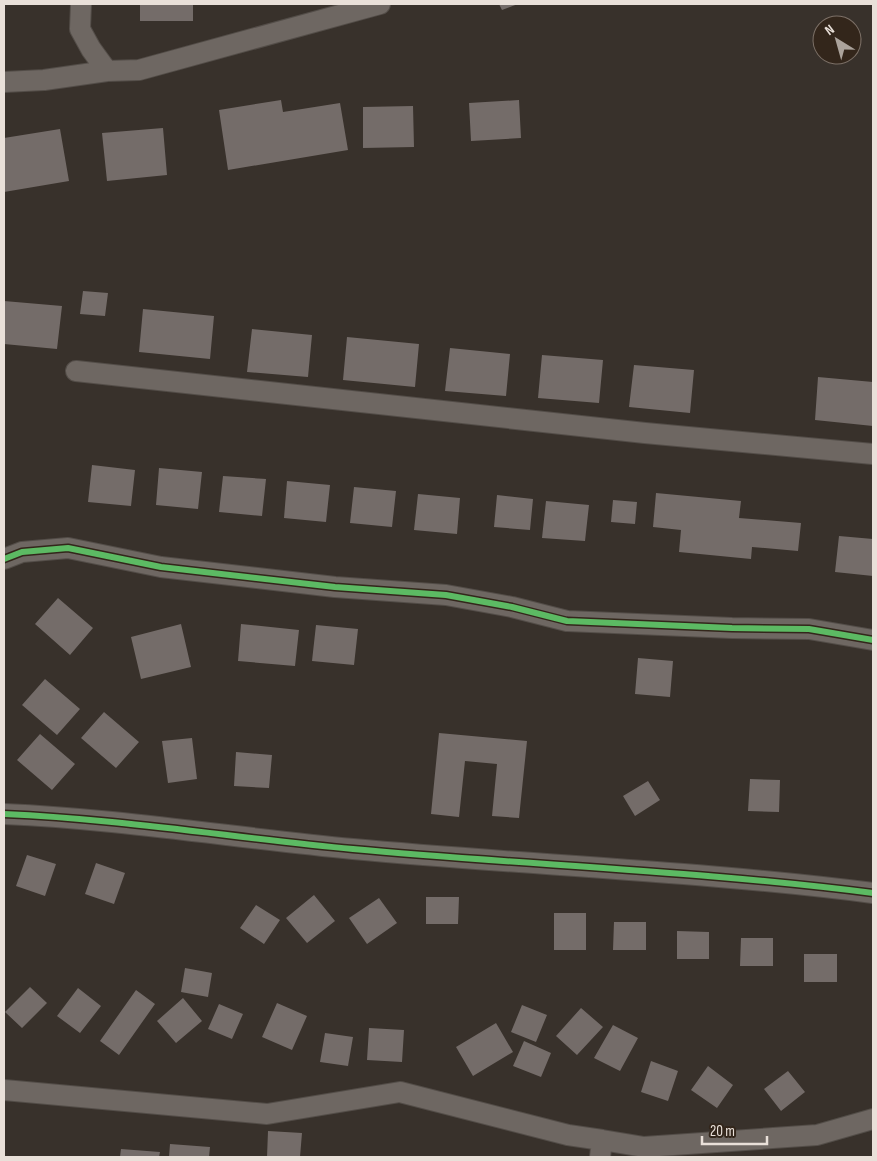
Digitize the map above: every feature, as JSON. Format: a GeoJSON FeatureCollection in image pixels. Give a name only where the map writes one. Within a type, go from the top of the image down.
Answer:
{"type":"FeatureCollection","features":[{"type":"Feature","properties":{"kind":"street"},"geometry":{"type":"LineString","coordinates":[[81,4],[80,29],[91,50],[107,71]]}},
{"type":"Feature","properties":{"kind":"street"},"geometry":{"type":"LineString","coordinates":[[4,82],[44,80],[107,71],[139,70],[380,4]]}},
{"type":"Feature","properties":{"kind":"street"},"geometry":{"type":"LineString","coordinates":[[76,371],[635,432],[873,454]]}},
{"type":"Feature","properties":{"kind":"street"},"geometry":{"type":"LineString","coordinates":[[4,559],[22,552],[68,548],[162,567],[335,587],[446,595],[512,607],[566,621],[732,628],[809,628],[873,640]]}},
{"type":"Feature","properties":{"kind":"street"},"geometry":{"type":"LineString","coordinates":[[4,814],[61,816],[352,849],[797,883],[873,893]]}},
{"type":"Feature","properties":{"kind":"street"},"geometry":{"type":"LineString","coordinates":[[4,1090],[267,1114],[400,1092],[568,1135],[601,1148],[644,1147],[817,1135],[873,1119]]}},
{"type":"Feature","properties":{"kind":"building"},"geometry":{"type":"Polygon","coordinates":[[[140,4],[193,4],[193,21],[140,21],[140,4]]]}},
{"type":"Feature","properties":{"kind":"building"},"geometry":{"type":"Polygon","coordinates":[[[499,4],[518,4],[502,10],[499,4]]]}},
{"type":"Feature","properties":{"kind":"building"},"geometry":{"type":"Polygon","coordinates":[[[281,100],[283,112],[340,103],[348,150],[228,170],[219,110],[281,100]]]}},
{"type":"Feature","properties":{"kind":"building"},"geometry":{"type":"Polygon","coordinates":[[[519,100],[521,138],[471,141],[469,103],[519,100]]]}},
{"type":"Feature","properties":{"kind":"building"},"geometry":{"type":"Polygon","coordinates":[[[413,106],[414,147],[363,148],[363,107],[413,106]]]}},
{"type":"Feature","properties":{"kind":"building"},"geometry":{"type":"Polygon","coordinates":[[[163,128],[167,175],[107,181],[102,133],[163,128]]]}},
{"type":"Feature","properties":{"kind":"building"},"geometry":{"type":"Polygon","coordinates":[[[60,129],[69,181],[4,192],[4,138],[60,129]]]}},
{"type":"Feature","properties":{"kind":"building"},"geometry":{"type":"Polygon","coordinates":[[[83,291],[108,293],[105,316],[80,314],[83,291]]]}},
{"type":"Feature","properties":{"kind":"building"},"geometry":{"type":"Polygon","coordinates":[[[4,301],[62,306],[57,349],[4,344],[4,301]]]}},
{"type":"Feature","properties":{"kind":"building"},"geometry":{"type":"Polygon","coordinates":[[[143,309],[214,316],[210,359],[139,352],[143,309]]]}},
{"type":"Feature","properties":{"kind":"building"},"geometry":{"type":"Polygon","coordinates":[[[252,329],[312,335],[308,377],[247,372],[252,329]]]}},
{"type":"Feature","properties":{"kind":"building"},"geometry":{"type":"Polygon","coordinates":[[[347,337],[419,344],[415,387],[343,380],[347,337]]]}},
{"type":"Feature","properties":{"kind":"building"},"geometry":{"type":"Polygon","coordinates":[[[450,348],[510,354],[506,396],[445,391],[450,348]]]}},
{"type":"Feature","properties":{"kind":"building"},"geometry":{"type":"Polygon","coordinates":[[[542,355],[603,360],[599,403],[538,398],[542,355]]]}},
{"type":"Feature","properties":{"kind":"building"},"geometry":{"type":"Polygon","coordinates":[[[634,365],[694,370],[690,413],[629,407],[634,365]]]}},
{"type":"Feature","properties":{"kind":"building"},"geometry":{"type":"Polygon","coordinates":[[[818,377],[873,382],[873,426],[815,420],[818,377]]]}},
{"type":"Feature","properties":{"kind":"building"},"geometry":{"type":"Polygon","coordinates":[[[92,465],[135,470],[131,506],[88,502],[92,465]]]}},
{"type":"Feature","properties":{"kind":"building"},"geometry":{"type":"Polygon","coordinates":[[[159,468],[202,472],[198,509],[156,505],[159,468]]]}},
{"type":"Feature","properties":{"kind":"building"},"geometry":{"type":"Polygon","coordinates":[[[223,476],[266,479],[262,516],[219,512],[223,476]]]}},
{"type":"Feature","properties":{"kind":"building"},"geometry":{"type":"Polygon","coordinates":[[[287,481],[330,485],[326,522],[284,518],[287,481]]]}},
{"type":"Feature","properties":{"kind":"building"},"geometry":{"type":"Polygon","coordinates":[[[354,487],[396,491],[392,527],[350,523],[354,487]]]}},
{"type":"Feature","properties":{"kind":"building"},"geometry":{"type":"Polygon","coordinates":[[[656,493],[741,501],[739,518],[801,523],[798,551],[752,547],[751,559],[679,552],[681,530],[653,527],[656,493]]]}},
{"type":"Feature","properties":{"kind":"building"},"geometry":{"type":"Polygon","coordinates":[[[418,494],[460,498],[457,534],[414,530],[418,494]]]}},
{"type":"Feature","properties":{"kind":"building"},"geometry":{"type":"Polygon","coordinates":[[[497,495],[533,499],[530,530],[494,527],[497,495]]]}},
{"type":"Feature","properties":{"kind":"building"},"geometry":{"type":"Polygon","coordinates":[[[613,500],[637,502],[635,524],[611,522],[613,500]]]}},
{"type":"Feature","properties":{"kind":"building"},"geometry":{"type":"Polygon","coordinates":[[[546,501],[589,505],[585,541],[542,538],[546,501]]]}},
{"type":"Feature","properties":{"kind":"building"},"geometry":{"type":"Polygon","coordinates":[[[839,536],[873,539],[873,576],[835,572],[839,536]]]}},
{"type":"Feature","properties":{"kind":"building"},"geometry":{"type":"Polygon","coordinates":[[[58,598],[93,628],[70,655],[35,624],[58,598]]]}},
{"type":"Feature","properties":{"kind":"building"},"geometry":{"type":"Polygon","coordinates":[[[181,624],[191,667],[141,679],[131,637],[181,624]]]}},
{"type":"Feature","properties":{"kind":"building"},"geometry":{"type":"Polygon","coordinates":[[[241,624],[299,630],[295,666],[238,661],[241,624]]]}},
{"type":"Feature","properties":{"kind":"building"},"geometry":{"type":"Polygon","coordinates":[[[316,625],[358,629],[354,665],[312,661],[316,625]]]}},
{"type":"Feature","properties":{"kind":"building"},"geometry":{"type":"Polygon","coordinates":[[[638,658],[673,661],[670,697],[635,694],[638,658]]]}},
{"type":"Feature","properties":{"kind":"building"},"geometry":{"type":"Polygon","coordinates":[[[45,679],[80,709],[57,735],[22,705],[45,679]]]}},
{"type":"Feature","properties":{"kind":"building"},"geometry":{"type":"Polygon","coordinates":[[[104,712],[139,742],[116,768],[81,738],[104,712]]]}},
{"type":"Feature","properties":{"kind":"building"},"geometry":{"type":"Polygon","coordinates":[[[439,733],[527,741],[519,818],[492,816],[497,764],[465,761],[459,817],[431,814],[439,733]]]}},
{"type":"Feature","properties":{"kind":"building"},"geometry":{"type":"Polygon","coordinates":[[[40,734],[75,764],[52,790],[17,760],[40,734]]]}},
{"type":"Feature","properties":{"kind":"building"},"geometry":{"type":"Polygon","coordinates":[[[192,738],[197,779],[168,783],[162,741],[192,738]]]}},
{"type":"Feature","properties":{"kind":"building"},"geometry":{"type":"Polygon","coordinates":[[[236,752],[272,755],[269,788],[234,786],[236,752]]]}},
{"type":"Feature","properties":{"kind":"building"},"geometry":{"type":"Polygon","coordinates":[[[750,779],[780,780],[779,812],[748,811],[750,779]]]}},
{"type":"Feature","properties":{"kind":"building"},"geometry":{"type":"Polygon","coordinates":[[[648,781],[660,800],[635,816],[623,796],[648,781]]]}},
{"type":"Feature","properties":{"kind":"building"},"geometry":{"type":"Polygon","coordinates":[[[27,855],[56,864],[45,896],[16,886],[27,855]]]}},
{"type":"Feature","properties":{"kind":"building"},"geometry":{"type":"Polygon","coordinates":[[[96,863],[125,873],[114,904],[85,894],[96,863]]]}},
{"type":"Feature","properties":{"kind":"building"},"geometry":{"type":"Polygon","coordinates":[[[314,895],[335,921],[307,943],[286,918],[314,895]]]}},
{"type":"Feature","properties":{"kind":"building"},"geometry":{"type":"Polygon","coordinates":[[[426,897],[459,897],[458,924],[426,924],[426,897]]]}},
{"type":"Feature","properties":{"kind":"building"},"geometry":{"type":"Polygon","coordinates":[[[379,898],[397,923],[367,944],[349,918],[379,898]]]}},
{"type":"Feature","properties":{"kind":"building"},"geometry":{"type":"Polygon","coordinates":[[[256,905],[280,920],[264,944],[240,928],[256,905]]]}},
{"type":"Feature","properties":{"kind":"building"},"geometry":{"type":"Polygon","coordinates":[[[554,913],[586,913],[586,950],[554,950],[554,913]]]}},
{"type":"Feature","properties":{"kind":"building"},"geometry":{"type":"Polygon","coordinates":[[[614,922],[646,922],[646,950],[613,950],[614,922]]]}},
{"type":"Feature","properties":{"kind":"building"},"geometry":{"type":"Polygon","coordinates":[[[677,931],[709,932],[709,959],[677,959],[677,931]]]}},
{"type":"Feature","properties":{"kind":"building"},"geometry":{"type":"Polygon","coordinates":[[[741,938],[773,938],[773,966],[740,966],[741,938]]]}},
{"type":"Feature","properties":{"kind":"building"},"geometry":{"type":"Polygon","coordinates":[[[804,954],[837,954],[837,982],[804,982],[804,954]]]}},
{"type":"Feature","properties":{"kind":"building"},"geometry":{"type":"Polygon","coordinates":[[[185,968],[212,973],[208,997],[181,992],[185,968]]]}},
{"type":"Feature","properties":{"kind":"building"},"geometry":{"type":"Polygon","coordinates":[[[30,987],[47,1003],[22,1028],[5,1012],[30,987]]]}},
{"type":"Feature","properties":{"kind":"building"},"geometry":{"type":"Polygon","coordinates":[[[78,988],[101,1006],[80,1033],[57,1016],[78,988]]]}},
{"type":"Feature","properties":{"kind":"building"},"geometry":{"type":"Polygon","coordinates":[[[136,990],[155,1004],[119,1055],[100,1041],[136,990]]]}},
{"type":"Feature","properties":{"kind":"building"},"geometry":{"type":"Polygon","coordinates":[[[183,998],[202,1021],[176,1043],[157,1021],[183,998]]]}},
{"type":"Feature","properties":{"kind":"building"},"geometry":{"type":"Polygon","coordinates":[[[277,1003],[307,1016],[292,1050],[262,1037],[277,1003]]]}},
{"type":"Feature","properties":{"kind":"building"},"geometry":{"type":"Polygon","coordinates":[[[219,1004],[243,1014],[232,1039],[208,1029],[219,1004]]]}},
{"type":"Feature","properties":{"kind":"building"},"geometry":{"type":"Polygon","coordinates":[[[522,1005],[547,1015],[536,1042],[511,1032],[522,1005]]]}},
{"type":"Feature","properties":{"kind":"building"},"geometry":{"type":"Polygon","coordinates":[[[581,1008],[603,1027],[577,1055],[556,1036],[581,1008]]]}},
{"type":"Feature","properties":{"kind":"building"},"geometry":{"type":"Polygon","coordinates":[[[496,1023],[513,1052],[473,1076],[456,1047],[496,1023]]]}},
{"type":"Feature","properties":{"kind":"building"},"geometry":{"type":"Polygon","coordinates":[[[613,1025],[638,1038],[620,1071],[594,1058],[613,1025]]]}},
{"type":"Feature","properties":{"kind":"building"},"geometry":{"type":"Polygon","coordinates":[[[369,1028],[404,1030],[402,1062],[367,1060],[369,1028]]]}},
{"type":"Feature","properties":{"kind":"building"},"geometry":{"type":"Polygon","coordinates":[[[325,1033],[353,1037],[348,1066],[320,1062],[325,1033]]]}},
{"type":"Feature","properties":{"kind":"building"},"geometry":{"type":"Polygon","coordinates":[[[524,1041],[551,1053],[541,1077],[513,1066],[524,1041]]]}},
{"type":"Feature","properties":{"kind":"building"},"geometry":{"type":"Polygon","coordinates":[[[651,1061],[678,1071],[668,1101],[641,1092],[651,1061]]]}},
{"type":"Feature","properties":{"kind":"building"},"geometry":{"type":"Polygon","coordinates":[[[708,1066],[733,1085],[717,1108],[691,1090],[708,1066]]]}},
{"type":"Feature","properties":{"kind":"building"},"geometry":{"type":"Polygon","coordinates":[[[788,1071],[805,1092],[781,1111],[764,1089],[788,1071]]]}},
{"type":"Feature","properties":{"kind":"building"},"geometry":{"type":"Polygon","coordinates":[[[268,1131],[302,1133],[300,1157],[267,1157],[268,1131]]]}},
{"type":"Feature","properties":{"kind":"building"},"geometry":{"type":"Polygon","coordinates":[[[170,1144],[210,1147],[209,1157],[169,1157],[170,1144]]]}},
{"type":"Feature","properties":{"kind":"building"},"geometry":{"type":"Polygon","coordinates":[[[121,1149],[160,1152],[159,1157],[120,1157],[121,1149]]]}},
{"type":"Feature","properties":{"kind":"cycle path"},"geometry":{"type":"LineString","coordinates":[[4,559],[22,552],[68,548],[161,567],[335,587],[446,595],[512,607],[567,621],[732,628],[809,629],[873,640]]}},
{"type":"Feature","properties":{"kind":"cycle path"},"geometry":{"type":"LineString","coordinates":[[4,814],[135,824],[309,845],[418,855],[744,879],[873,893]]}}]}
